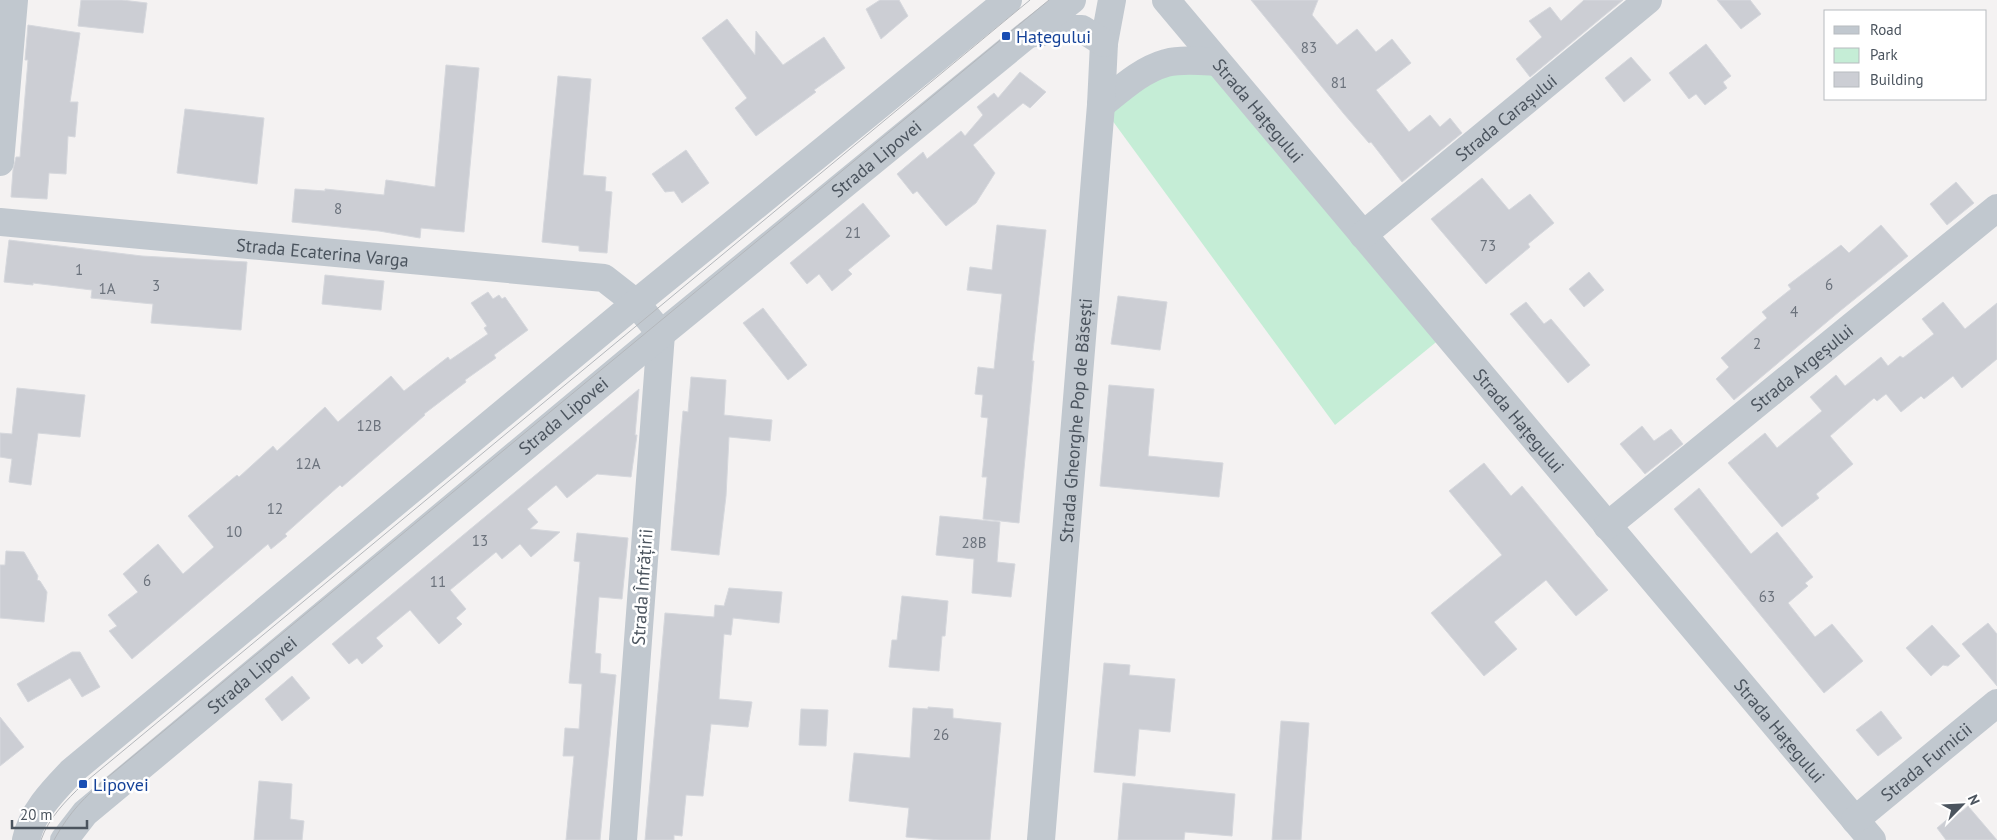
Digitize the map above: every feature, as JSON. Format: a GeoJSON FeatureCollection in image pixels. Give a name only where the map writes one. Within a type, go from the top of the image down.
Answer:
{"type":"FeatureCollection","features":[{"type":"Feature","properties":{"kind":"street"},"geometry":{"type":"LineString","coordinates":[[0,162],[14,0]]}},
{"type":"Feature","properties":{"kind":"street"},"geometry":{"type":"LineString","coordinates":[[26,840],[33,820],[42,805],[72,771],[636,304],[1008,0]]}},
{"type":"Feature","properties":{"kind":"street","name":"Strada Lipovei"},"geometry":{"type":"LineString","coordinates":[[64,840],[84,812],[661,334],[1072,0]]}},
{"type":"Feature","properties":{"kind":"street","name":"Strada Gheorghe Pop de Băsești"},"geometry":{"type":"LineString","coordinates":[[1041,840],[1101,106],[1104,43],[1112,0]]}},
{"type":"Feature","properties":{"kind":"street","name":"Strada Hațegului"},"geometry":{"type":"LineString","coordinates":[[1166,0],[1606,526],[1864,830]]}},
{"type":"Feature","properties":{"kind":"street","name":"Strada Carașului"},"geometry":{"type":"LineString","coordinates":[[1363,235],[1648,0]]}},
{"type":"Feature","properties":{"kind":"street"},"geometry":{"type":"LineString","coordinates":[[1028,35],[1062,29],[1082,29],[1104,43]]}},
{"type":"Feature","properties":{"kind":"street"},"geometry":{"type":"LineString","coordinates":[[1101,106],[1139,75],[1166,63],[1185,60],[1217,62]]}},
{"type":"Feature","properties":{"kind":"street","name":"Strada Argeșului"},"geometry":{"type":"LineString","coordinates":[[1606,526],[1997,208]]}},
{"type":"Feature","properties":{"kind":"street","name":"Strada Ecaterina Varga"},"geometry":{"type":"LineString","coordinates":[[0,222],[604,278],[636,304],[661,334]]}},
{"type":"Feature","properties":{"kind":"street","name":"Strada Înfrățirii"},"geometry":{"type":"LineString","coordinates":[[623,840],[661,334]]}},
{"type":"Feature","properties":{"kind":"street","name":"Strada Furnicii"},"geometry":{"type":"LineString","coordinates":[[1864,830],[1997,703]]}},
{"type":"Feature","properties":{"kind":"green space"},"geometry":{"type":"Polygon","coordinates":[[[1217,62],[1446,334],[1335,425],[1101,105],[1139,75],[1217,62]]]}},
{"type":"Feature","properties":{"kind":"building"},"geometry":{"type":"Polygon","coordinates":[[[81,0],[122,0],[147,3],[143,33],[78,26],[81,0]]]}},
{"type":"Feature","properties":{"kind":"building"},"geometry":{"type":"Polygon","coordinates":[[[880,0],[899,0],[908,16],[881,39],[866,9],[880,0]]]}},
{"type":"Feature","properties":{"kind":"building"},"geometry":{"type":"Polygon","coordinates":[[[1251,0],[1318,0],[1312,15],[1337,45],[1357,29],[1376,52],[1392,39],[1411,63],[1376,90],[1409,132],[1430,115],[1440,127],[1450,118],[1462,133],[1402,182],[1371,142],[1369,143],[1344,114],[1251,0]]]}},
{"type":"Feature","properties":{"kind":"building"},"geometry":{"type":"Polygon","coordinates":[[[1584,0],[1623,0],[1530,77],[1516,59],[1542,37],[1529,21],[1550,7],[1561,21],[1584,0]]]}},
{"type":"Feature","properties":{"kind":"building"},"geometry":{"type":"Polygon","coordinates":[[[1717,0],[1750,0],[1761,14],[1741,29],[1717,0]]]}},
{"type":"Feature","properties":{"kind":"building"},"geometry":{"type":"Polygon","coordinates":[[[727,19],[755,55],[756,31],[783,65],[824,37],[845,68],[756,136],[735,108],[747,98],[702,38],[727,19]]]}},
{"type":"Feature","properties":{"kind":"building"},"geometry":{"type":"Polygon","coordinates":[[[28,25],[80,33],[70,102],[78,102],[75,137],[68,136],[66,174],[49,173],[47,199],[11,197],[13,170],[16,157],[20,157],[28,60],[25,60],[28,25]]]}},
{"type":"Feature","properties":{"kind":"building"},"geometry":{"type":"Polygon","coordinates":[[[1706,44],[1731,76],[1723,82],[1727,88],[1705,105],[1696,94],[1689,99],[1669,73],[1706,44]]]}},
{"type":"Feature","properties":{"kind":"building"},"geometry":{"type":"Polygon","coordinates":[[[1631,57],[1651,80],[1624,102],[1605,78],[1631,57]]]}},
{"type":"Feature","properties":{"kind":"building"},"geometry":{"type":"Polygon","coordinates":[[[446,65],[479,68],[464,232],[421,228],[420,238],[379,231],[292,222],[295,189],[325,191],[325,189],[384,195],[386,180],[435,187],[446,65]]]}},
{"type":"Feature","properties":{"kind":"building"},"geometry":{"type":"Polygon","coordinates":[[[1020,72],[1046,92],[1030,108],[1023,103],[973,145],[995,173],[976,203],[946,226],[917,191],[913,194],[897,174],[923,152],[927,159],[961,131],[965,136],[983,115],[977,107],[994,93],[998,98],[1020,72]]]}},
{"type":"Feature","properties":{"kind":"building"},"geometry":{"type":"Polygon","coordinates":[[[558,76],[591,79],[583,175],[606,177],[605,191],[612,192],[607,253],[579,251],[579,246],[542,242],[558,76]]]}},
{"type":"Feature","properties":{"kind":"building"},"geometry":{"type":"Polygon","coordinates":[[[185,109],[264,118],[257,184],[177,173],[185,109]]]}},
{"type":"Feature","properties":{"kind":"building"},"geometry":{"type":"Polygon","coordinates":[[[686,150],[709,183],[682,203],[674,191],[665,192],[652,174],[686,150]]]}},
{"type":"Feature","properties":{"kind":"building"},"geometry":{"type":"Polygon","coordinates":[[[1482,178],[1509,210],[1530,194],[1554,223],[1528,244],[1530,247],[1486,284],[1431,219],[1482,178]]]}},
{"type":"Feature","properties":{"kind":"building"},"geometry":{"type":"Polygon","coordinates":[[[1956,182],[1974,203],[1947,225],[1930,204],[1956,182]]]}},
{"type":"Feature","properties":{"kind":"building"},"geometry":{"type":"Polygon","coordinates":[[[863,203],[890,236],[848,270],[852,274],[832,291],[819,274],[807,284],[790,263],[863,203]]]}},
{"type":"Feature","properties":{"kind":"building"},"geometry":{"type":"Polygon","coordinates":[[[997,225],[1046,230],[1032,361],[1034,361],[1019,523],[983,519],[987,477],[982,477],[988,418],[981,417],[983,395],[975,394],[978,367],[994,369],[1002,294],[967,290],[970,267],[992,270],[997,225]]]}},
{"type":"Feature","properties":{"kind":"building"},"geometry":{"type":"Polygon","coordinates":[[[1881,225],[1908,256],[1734,400],[1716,379],[1729,367],[1721,358],[1767,318],[1762,312],[1791,289],[1788,285],[1841,245],[1849,253],[1881,225]]]}},
{"type":"Feature","properties":{"kind":"building"},"geometry":{"type":"Polygon","coordinates":[[[9,240],[142,256],[247,262],[241,330],[151,323],[153,304],[91,298],[92,290],[33,283],[33,285],[4,282],[9,240]]]}},
{"type":"Feature","properties":{"kind":"building"},"geometry":{"type":"Polygon","coordinates":[[[1589,272],[1604,290],[1584,307],[1569,289],[1589,272]]]}},
{"type":"Feature","properties":{"kind":"building"},"geometry":{"type":"Polygon","coordinates":[[[325,275],[384,281],[381,310],[322,304],[325,275]]]}},
{"type":"Feature","properties":{"kind":"building"},"geometry":{"type":"Polygon","coordinates":[[[488,292],[493,299],[499,295],[502,299],[505,297],[528,330],[494,355],[496,358],[465,380],[466,382],[424,414],[342,487],[340,485],[285,534],[287,536],[271,549],[268,544],[132,659],[109,631],[117,626],[108,615],[138,592],[123,574],[158,544],[183,574],[214,547],[188,516],[237,475],[239,477],[273,446],[277,451],[325,407],[338,422],[391,376],[404,391],[448,357],[450,360],[488,334],[484,328],[487,326],[471,303],[488,292]]]}},
{"type":"Feature","properties":{"kind":"building"},"geometry":{"type":"Polygon","coordinates":[[[1118,296],[1167,302],[1160,350],[1111,344],[1118,296]]]}},
{"type":"Feature","properties":{"kind":"building"},"geometry":{"type":"Polygon","coordinates":[[[1526,302],[1544,324],[1551,319],[1590,365],[1568,383],[1510,314],[1526,302]]]}},
{"type":"Feature","properties":{"kind":"building"},"geometry":{"type":"Polygon","coordinates":[[[1943,302],[1965,329],[1997,303],[1997,359],[1962,388],[1953,376],[1924,399],[1921,396],[1901,412],[1886,394],[1877,401],[1874,398],[1830,436],[1853,464],[1816,494],[1819,498],[1782,527],[1728,463],[1765,433],[1777,448],[1822,411],[1810,397],[1836,375],[1845,386],[1881,357],[1888,366],[1900,356],[1903,358],[1934,334],[1922,319],[1943,302]]]}},
{"type":"Feature","properties":{"kind":"building"},"geometry":{"type":"Polygon","coordinates":[[[763,308],[807,365],[788,380],[743,323],[763,308]]]}},
{"type":"Feature","properties":{"kind":"building"},"geometry":{"type":"Polygon","coordinates":[[[691,377],[726,380],[724,415],[772,420],[770,441],[729,437],[726,496],[719,555],[671,550],[683,411],[688,412],[691,377]]]}},
{"type":"Feature","properties":{"kind":"building"},"geometry":{"type":"Polygon","coordinates":[[[1109,385],[1154,389],[1148,456],[1223,463],[1219,497],[1100,486],[1109,385]]]}},
{"type":"Feature","properties":{"kind":"building"},"geometry":{"type":"Polygon","coordinates":[[[17,388],[85,395],[80,437],[38,433],[31,485],[9,482],[12,459],[0,457],[0,433],[12,434],[17,388]]]}},
{"type":"Feature","properties":{"kind":"building"},"geometry":{"type":"Polygon","coordinates":[[[639,389],[635,435],[637,435],[631,477],[597,474],[567,498],[556,485],[527,509],[538,522],[530,529],[560,532],[531,557],[520,544],[502,559],[496,552],[450,590],[466,609],[456,618],[462,624],[439,644],[410,610],[376,638],[383,646],[362,664],[357,658],[349,664],[332,644],[639,389]]]}},
{"type":"Feature","properties":{"kind":"building"},"geometry":{"type":"Polygon","coordinates":[[[1642,426],[1654,441],[1671,429],[1683,444],[1645,474],[1620,444],[1642,426]]]}},
{"type":"Feature","properties":{"kind":"building"},"geometry":{"type":"Polygon","coordinates":[[[1484,463],[1511,496],[1522,486],[1608,590],[1576,616],[1546,580],[1494,622],[1517,649],[1484,676],[1431,613],[1502,555],[1449,491],[1484,463]]]}},
{"type":"Feature","properties":{"kind":"building"},"geometry":{"type":"Polygon","coordinates":[[[1699,488],[1751,554],[1777,532],[1813,577],[1805,583],[1808,586],[1788,603],[1815,637],[1832,624],[1863,661],[1824,693],[1674,509],[1699,488]]]}},
{"type":"Feature","properties":{"kind":"building"},"geometry":{"type":"Polygon","coordinates":[[[940,516],[1000,522],[997,562],[1015,564],[1011,597],[972,593],[974,559],[936,555],[940,516]]]}},
{"type":"Feature","properties":{"kind":"building"},"geometry":{"type":"Polygon","coordinates":[[[577,533],[628,538],[622,599],[599,597],[595,653],[601,654],[600,673],[616,675],[600,840],[566,840],[574,756],[563,756],[565,728],[579,729],[582,684],[569,683],[580,562],[574,561],[577,533]]]}},
{"type":"Feature","properties":{"kind":"building"},"geometry":{"type":"Polygon","coordinates":[[[6,551],[24,552],[38,576],[37,580],[40,581],[47,592],[44,622],[0,618],[0,565],[5,565],[6,551]]]}},
{"type":"Feature","properties":{"kind":"building"},"geometry":{"type":"Polygon","coordinates":[[[729,588],[782,592],[779,623],[733,618],[731,635],[724,634],[719,699],[752,702],[748,727],[711,724],[703,796],[686,795],[682,836],[674,835],[674,840],[645,840],[665,613],[714,617],[715,605],[724,606],[729,588]]]}},
{"type":"Feature","properties":{"kind":"building"},"geometry":{"type":"Polygon","coordinates":[[[902,596],[948,601],[939,671],[889,667],[892,640],[897,640],[902,596]]]}},
{"type":"Feature","properties":{"kind":"building"},"geometry":{"type":"Polygon","coordinates":[[[1988,623],[1997,634],[1997,686],[1962,644],[1988,623]]]}},
{"type":"Feature","properties":{"kind":"building"},"geometry":{"type":"Polygon","coordinates":[[[1932,625],[1960,656],[1948,666],[1943,665],[1931,676],[1906,648],[1932,625]]]}},
{"type":"Feature","properties":{"kind":"building"},"geometry":{"type":"Polygon","coordinates":[[[72,652],[80,652],[100,687],[82,697],[70,678],[28,702],[17,684],[72,652]]]}},
{"type":"Feature","properties":{"kind":"building"},"geometry":{"type":"Polygon","coordinates":[[[1104,663],[1130,665],[1129,675],[1175,679],[1170,732],[1139,729],[1135,776],[1094,772],[1104,663]]]}},
{"type":"Feature","properties":{"kind":"building"},"geometry":{"type":"Polygon","coordinates":[[[292,676],[310,698],[282,721],[265,699],[292,676]]]}},
{"type":"Feature","properties":{"kind":"building"},"geometry":{"type":"Polygon","coordinates":[[[928,707],[953,709],[953,718],[1001,723],[990,840],[940,840],[906,837],[909,808],[849,801],[854,753],[910,758],[913,708],[928,709],[928,707]]]}},
{"type":"Feature","properties":{"kind":"building"},"geometry":{"type":"Polygon","coordinates":[[[801,709],[828,710],[826,746],[799,745],[801,709]]]}},
{"type":"Feature","properties":{"kind":"building"},"geometry":{"type":"Polygon","coordinates":[[[1881,711],[1902,738],[1878,756],[1856,730],[1881,711]]]}},
{"type":"Feature","properties":{"kind":"building"},"geometry":{"type":"Polygon","coordinates":[[[0,717],[24,747],[0,766],[0,717]]]}},
{"type":"Feature","properties":{"kind":"building"},"geometry":{"type":"Polygon","coordinates":[[[1281,721],[1309,723],[1301,840],[1272,840],[1281,721]]]}},
{"type":"Feature","properties":{"kind":"building"},"geometry":{"type":"Polygon","coordinates":[[[259,781],[292,784],[290,819],[304,821],[302,840],[254,840],[259,781]]]}},
{"type":"Feature","properties":{"kind":"building"},"geometry":{"type":"Polygon","coordinates":[[[1123,783],[1235,794],[1232,836],[1185,832],[1184,840],[1118,840],[1123,783]]]}},
{"type":"Feature","properties":{"kind":"building"},"geometry":{"type":"Polygon","coordinates":[[[1968,806],[1997,840],[1946,840],[1937,828],[1958,810],[1960,813],[1968,806]]]}},
{"type":"Feature","properties":{"kind":"tram line"},"geometry":{"type":"LineString","coordinates":[[41,840],[53,817],[83,784],[1030,0]]}},
{"type":"Feature","properties":{"kind":"tram line"},"geometry":{"type":"LineString","coordinates":[[54,840],[78,806],[108,777],[1049,0]]}},
{"type":"Feature","properties":{"kind":"place","name":"Hațegului"},"geometry":{"type":"Point","coordinates":[1006,36]}},
{"type":"Feature","properties":{"kind":"place","name":"Lipovei"},"geometry":{"type":"Point","coordinates":[83,784]}}]}
